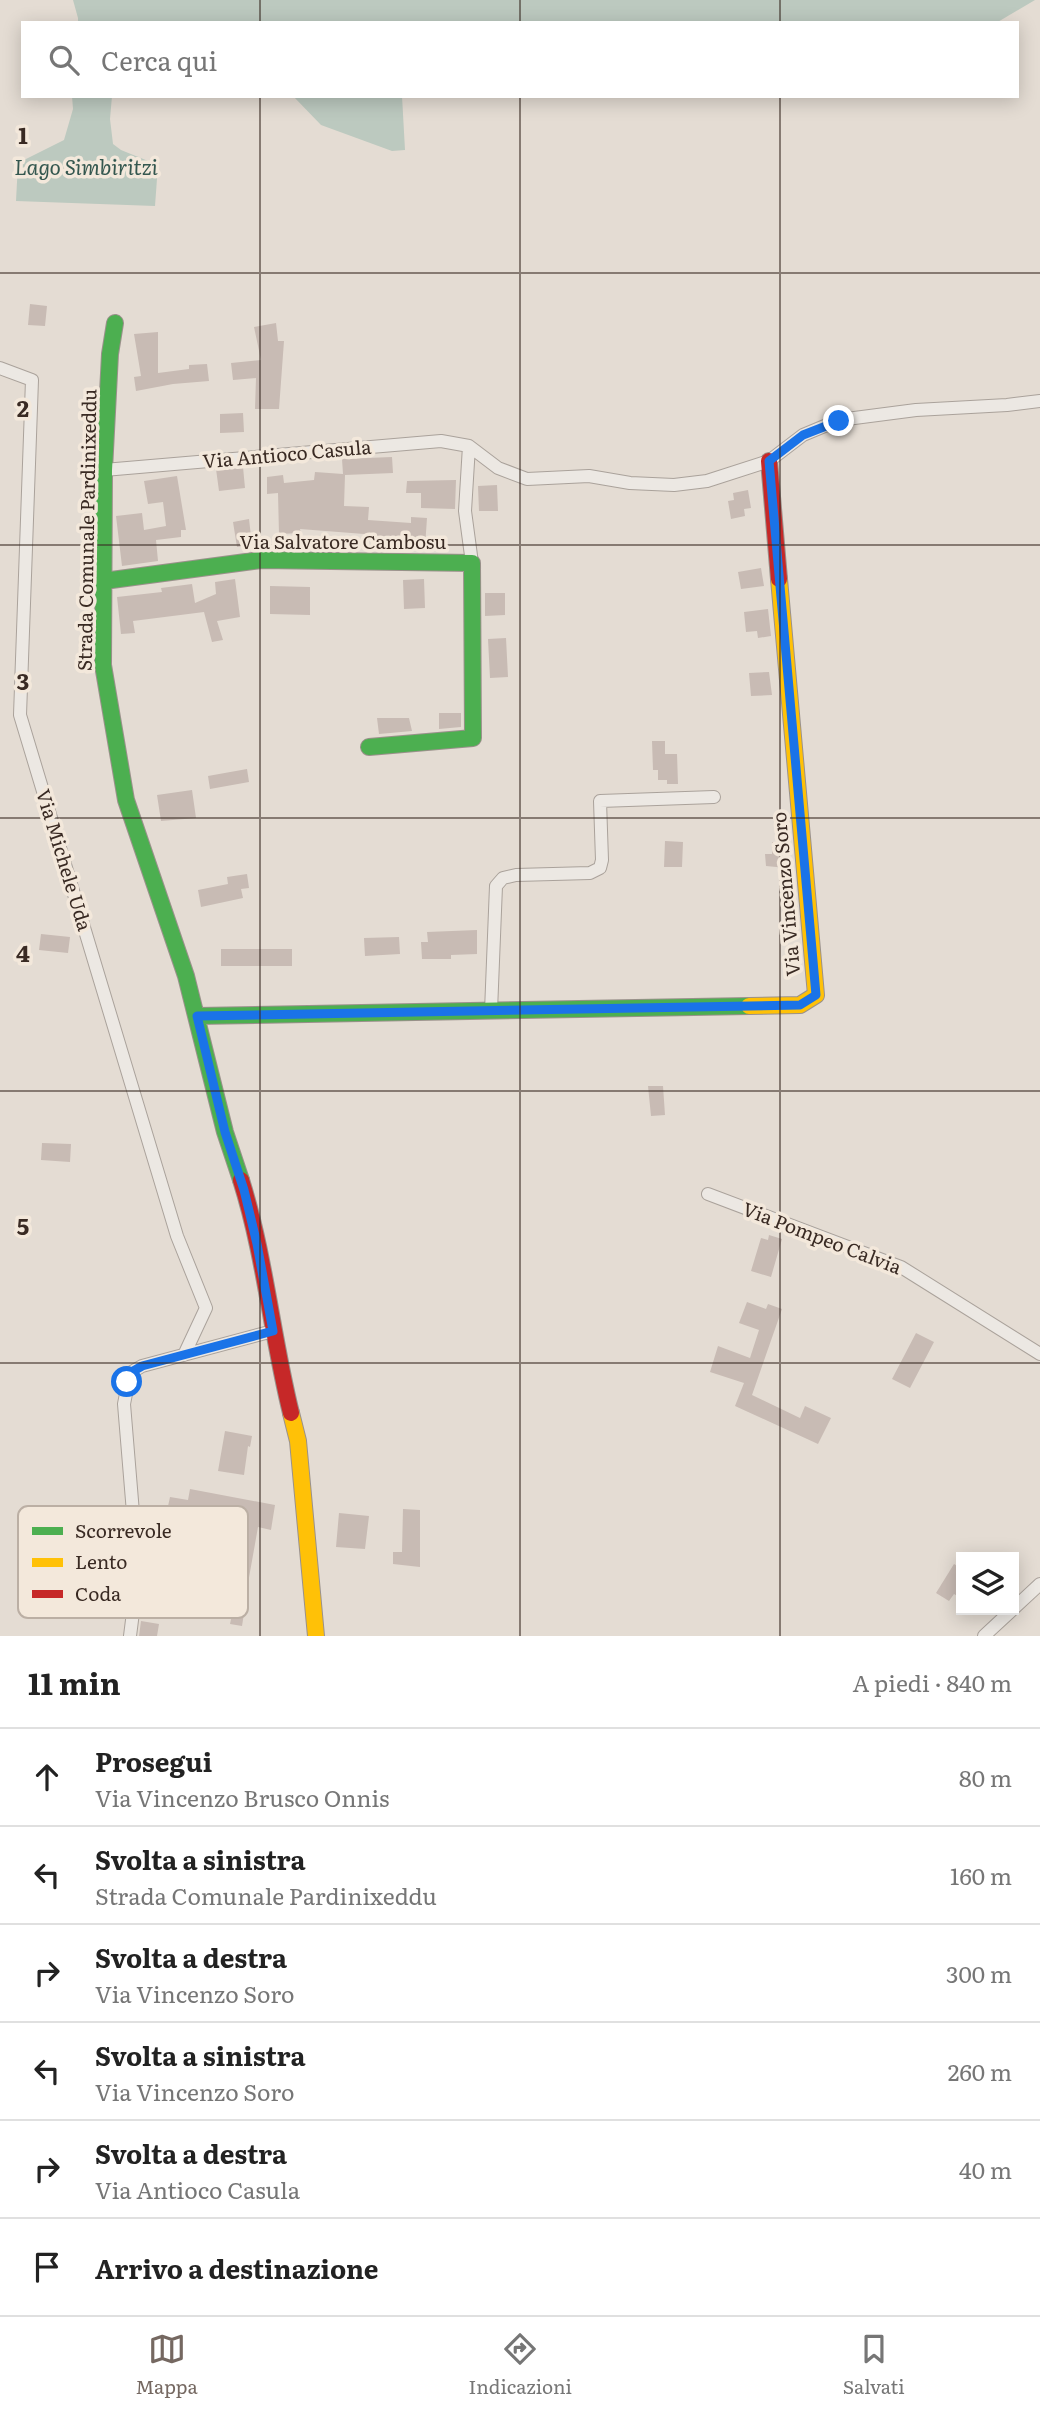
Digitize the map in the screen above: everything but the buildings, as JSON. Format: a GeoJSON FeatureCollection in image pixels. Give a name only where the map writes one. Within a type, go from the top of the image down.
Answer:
{"type":"FeatureCollection","features":[{"type":"Feature","properties":{"kind":"street","name":"Strada Comunale Pardinixeddu"},"geometry":{"type":"LineString","coordinates":[[115,323],[110,354],[104,470],[103,665],[126,800],[186,976],[225,1132],[244,1190],[257,1244],[298,1441],[316,1636]]}},
{"type":"Feature","properties":{"kind":"street","name":"Via Michele Uda"},"geometry":{"type":"LineString","coordinates":[[0,368],[32,380],[20,715],[177,1237],[206,1308],[184,1355]]}},
{"type":"Feature","properties":{"kind":"street","name":"Via Antioco Casula"},"geometry":{"type":"LineString","coordinates":[[104,470],[441,441],[469,446],[498,468],[527,479],[589,476],[674,485],[707,481],[769,461],[803,435],[839,421],[916,410],[1040,401]]}},
{"type":"Feature","properties":{"kind":"street"},"geometry":{"type":"LineString","coordinates":[[469,446],[465,511],[472,563]]}},
{"type":"Feature","properties":{"kind":"street","name":"Via Vincenzo Soro"},"geometry":{"type":"LineString","coordinates":[[197,1016],[800,1005],[816,995],[769,461]]}},
{"type":"Feature","properties":{"kind":"street","name":"Via Salvatore Cambosu"},"geometry":{"type":"LineString","coordinates":[[104,582],[261,560],[472,563],[473,738],[369,747]]}},
{"type":"Feature","properties":{"kind":"street"},"geometry":{"type":"LineString","coordinates":[[491,1011],[496,886],[503,878],[516,875],[590,873],[600,868],[600,801],[715,797]]}},
{"type":"Feature","properties":{"kind":"street","name":"Via Pompeo Calvia"},"geometry":{"type":"LineString","coordinates":[[708,1194],[901,1267],[1040,1354]]}},
{"type":"Feature","properties":{"kind":"street"},"geometry":{"type":"LineString","coordinates":[[132,1506],[124,1404],[130,1373],[142,1366],[273,1331]]}},
{"type":"Feature","properties":{"kind":"street"},"geometry":{"type":"LineString","coordinates":[[1019,1603],[1040,1584]]}},
{"type":"Feature","properties":{"kind":"street"},"geometry":{"type":"LineString","coordinates":[[984,1636],[1007,1615]]}},
{"type":"Feature","properties":{"kind":"street"},"geometry":{"type":"LineString","coordinates":[[130,1636],[132,1618]]}},
{"type":"Feature","properties":{"kind":"water"},"geometry":{"type":"Polygon","coordinates":[[[73,0],[1035,0],[999,21],[78,21],[73,0]]]}},
{"type":"Feature","properties":{"kind":"water","name":"Lago Simbiritzi"},"geometry":{"type":"Polygon","coordinates":[[[72,98],[112,98],[110,119],[113,144],[158,165],[155,206],[16,201],[18,163],[64,140],[73,109],[72,98]]]}},
{"type":"Feature","properties":{"kind":"water"},"geometry":{"type":"Polygon","coordinates":[[[295,98],[402,98],[405,150],[392,151],[321,125],[295,98]]]}},
{"type":"Feature","properties":{"kind":"traffic: fast"},"geometry":{"type":"LineString","coordinates":[[115,323],[110,354],[104,470],[103,665],[126,800],[186,976],[225,1132],[241,1180]]}},
{"type":"Feature","properties":{"kind":"traffic: fast"},"geometry":{"type":"LineString","coordinates":[[104,581],[261,560],[472,563],[473,738],[369,747]]}},
{"type":"Feature","properties":{"kind":"traffic: fast"},"geometry":{"type":"LineString","coordinates":[[197,1016],[749,1006]]}},
{"type":"Feature","properties":{"kind":"traffic: slow"},"geometry":{"type":"LineString","coordinates":[[749,1006],[800,1005],[816,995],[779,579]]}},
{"type":"Feature","properties":{"kind":"traffic: slow"},"geometry":{"type":"LineString","coordinates":[[291,1413],[298,1441],[316,1636]]}},
{"type":"Feature","properties":{"kind":"traffic: jam"},"geometry":{"type":"LineString","coordinates":[[769,461],[779,579]]}},
{"type":"Feature","properties":{"kind":"traffic: jam"},"geometry":{"type":"LineString","coordinates":[[241,1180],[256,1238],[291,1413]]}},
{"type":"Feature","properties":{"kind":"route"},"geometry":{"type":"LineString","coordinates":[[127,1382],[130,1373],[142,1366],[273,1331],[244,1190],[225,1132],[197,1016],[800,1005],[816,995],[769,461],[803,435],[839,421]]}}]}
